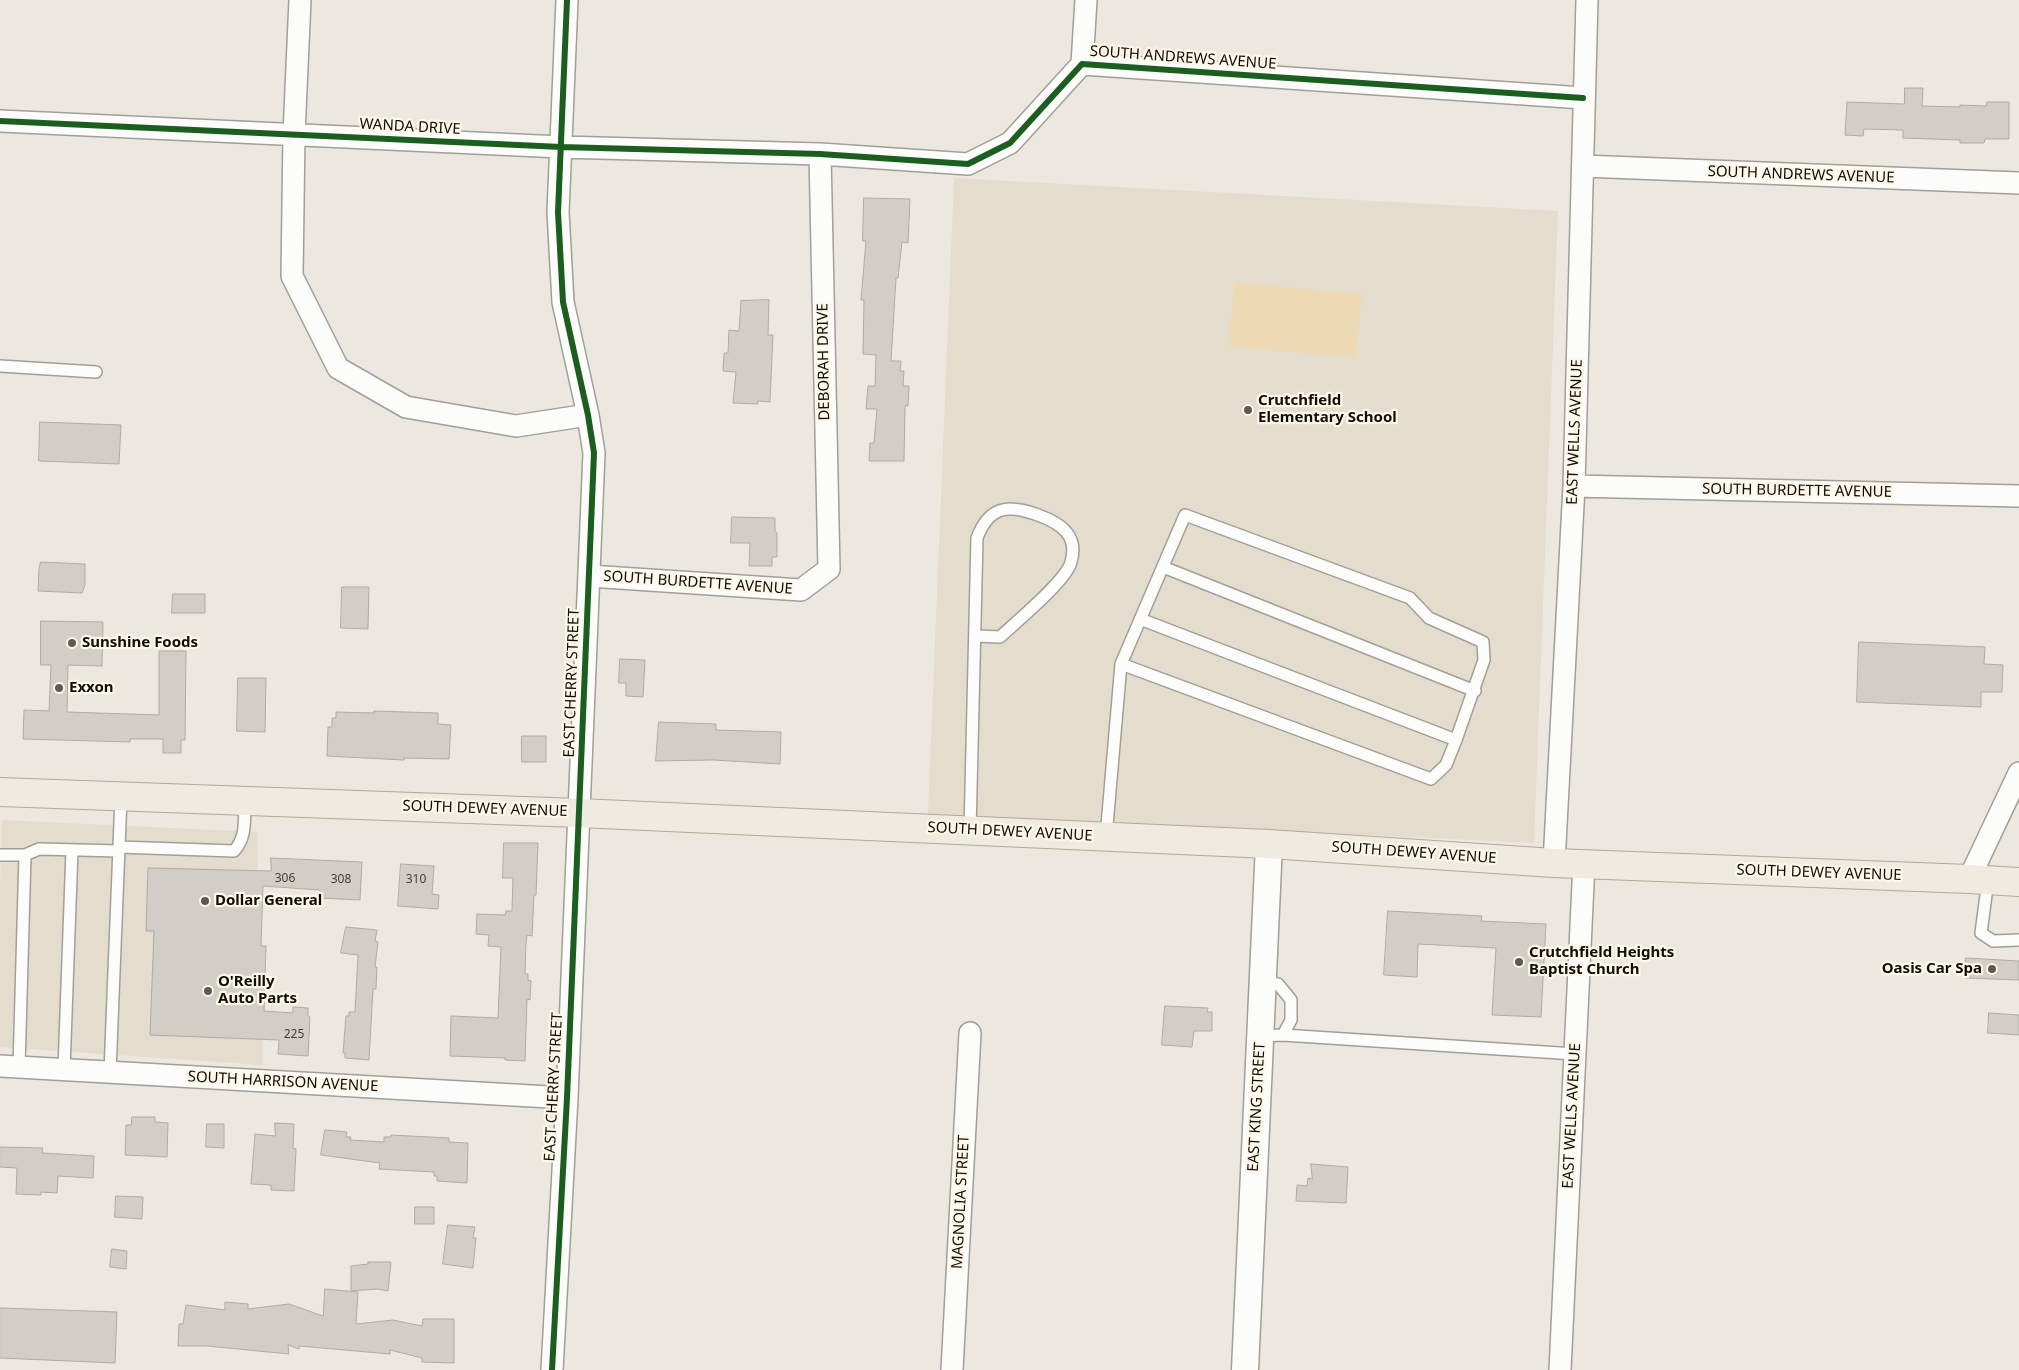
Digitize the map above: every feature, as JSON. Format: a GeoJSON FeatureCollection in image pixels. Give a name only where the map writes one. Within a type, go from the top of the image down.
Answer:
{"type":"FeatureCollection","features":[{"type":"Feature","properties":{"kind":"main road","name":"SOUTH DEWEY AVENUE"},"geometry":{"type":"LineString","coordinates":[[0,792],[579,813],[1269,844],[1554,863],[2019,882]]}},
{"type":"Feature","properties":{"kind":"street"},"geometry":{"type":"LineString","coordinates":[[300,0],[294,134],[292,276],[338,368],[406,407],[516,426],[588,415]]}},
{"type":"Feature","properties":{"kind":"street","name":"EAST CHERRY STREET"},"geometry":{"type":"LineString","coordinates":[[552,1370],[566,1098],[594,453],[588,415],[563,302],[558,212],[567,0]]}},
{"type":"Feature","properties":{"kind":"street"},"geometry":{"type":"LineString","coordinates":[[1082,64],[1086,0]]}},
{"type":"Feature","properties":{"kind":"street","name":"EAST WELLS AVENUE"},"geometry":{"type":"LineString","coordinates":[[1554,863],[1574,486],[1587,0]]}},
{"type":"Feature","properties":{"kind":"street","name":"SOUTH ANDREWS AVENUE"},"geometry":{"type":"LineString","coordinates":[[820,154],[968,164],[1010,144],[1082,64],[1583,98]]}},
{"type":"Feature","properties":{"kind":"street","name":"WANDA DRIVE"},"geometry":{"type":"LineString","coordinates":[[0,121],[561,147],[820,154]]}},
{"type":"Feature","properties":{"kind":"street","name":"DEBORAH DRIVE"},"geometry":{"type":"LineString","coordinates":[[820,154],[829,569]]}},
{"type":"Feature","properties":{"kind":"street","name":"SOUTH ANDREWS AVENUE"},"geometry":{"type":"LineString","coordinates":[[1583,166],[2019,183]]}},
{"type":"Feature","properties":{"kind":"street","name":"SOUTH BURDETTE AVENUE"},"geometry":{"type":"LineString","coordinates":[[1574,486],[2019,496]]}},
{"type":"Feature","properties":{"kind":"street","name":"SOUTH BURDETTE AVENUE"},"geometry":{"type":"LineString","coordinates":[[589,576],[801,590],[829,569]]}},
{"type":"Feature","properties":{"kind":"street"},"geometry":{"type":"LineString","coordinates":[[1978,879],[2019,773]]}},
{"type":"Feature","properties":{"kind":"street","name":"EAST KING STREET"},"geometry":{"type":"LineString","coordinates":[[1245,1370],[1271,1035],[1262,982],[1269,844]]}},
{"type":"Feature","properties":{"kind":"street","name":"EAST WELLS AVENUE"},"geometry":{"type":"LineString","coordinates":[[1560,1370],[1584,863]]}},
{"type":"Feature","properties":{"kind":"street","name":"MAGNOLIA STREET"},"geometry":{"type":"LineString","coordinates":[[952,1370],[970,1033]]}},
{"type":"Feature","properties":{"kind":"street","name":"SOUTH HARRISON AVENUE"},"geometry":{"type":"LineString","coordinates":[[9,1066],[566,1098]]}},
{"type":"Feature","properties":{"kind":"lane"},"geometry":{"type":"LineString","coordinates":[[0,366],[96,372]]}},
{"type":"Feature","properties":{"kind":"lane"},"geometry":{"type":"LineString","coordinates":[[970,831],[977,538],[982,525],[993,514],[1006,509],[1019,508],[1056,521],[1065,530],[1072,543],[1071,562],[1064,576],[1000,637],[976,636]]}},
{"type":"Feature","properties":{"kind":"lane"},"geometry":{"type":"LineString","coordinates":[[1106,837],[1121,664],[1185,515],[1410,598],[1429,618],[1483,642],[1484,660],[1446,766],[1431,779],[1121,664]]}},
{"type":"Feature","properties":{"kind":"lane"},"geometry":{"type":"LineString","coordinates":[[1163,567],[1474,691]]}},
{"type":"Feature","properties":{"kind":"lane"},"geometry":{"type":"LineString","coordinates":[[1140,619],[1456,740]]}},
{"type":"Feature","properties":{"kind":"lane"},"geometry":{"type":"LineString","coordinates":[[110,1072],[122,796]]}},
{"type":"Feature","properties":{"kind":"lane"},"geometry":{"type":"LineString","coordinates":[[0,855],[25,856],[39,849],[234,851],[242,843],[245,801]]}},
{"type":"Feature","properties":{"kind":"lane"},"geometry":{"type":"LineString","coordinates":[[64,1069],[72,850]]}},
{"type":"Feature","properties":{"kind":"lane"},"geometry":{"type":"LineString","coordinates":[[9,1066],[25,856]]}},
{"type":"Feature","properties":{"kind":"lane"},"geometry":{"type":"LineString","coordinates":[[1978,879],[1981,933],[1993,941],[2019,940]]}},
{"type":"Feature","properties":{"kind":"lane"},"geometry":{"type":"LineString","coordinates":[[1271,1035],[1575,1054]]}},
{"type":"Feature","properties":{"kind":"shaded area","name":"Crutchfield Elementary School"},"geometry":{"type":"Polygon","coordinates":[[[954,178],[1558,211],[1534,843],[928,814],[954,178]]]}},
{"type":"Feature","properties":{"kind":"shaded area"},"geometry":{"type":"Polygon","coordinates":[[[1235,282],[1362,294],[1356,358],[1228,346],[1235,282]]]}},
{"type":"Feature","properties":{"kind":"shaded area"},"geometry":{"type":"Polygon","coordinates":[[[2,820],[258,832],[255,946],[266,947],[262,1065],[0,1047],[2,820]]]}},
{"type":"Feature","properties":{"kind":"building"},"geometry":{"type":"Polygon","coordinates":[[[1905,88],[1923,88],[1922,106],[1986,106],[1987,102],[2009,102],[2009,139],[1985,139],[1984,143],[1960,143],[1960,140],[1903,138],[1903,130],[1864,129],[1863,136],[1845,135],[1847,102],[1904,104],[1905,88]]]}},
{"type":"Feature","properties":{"kind":"building"},"geometry":{"type":"Polygon","coordinates":[[[864,198],[910,199],[908,243],[902,242],[898,278],[896,278],[891,361],[901,361],[900,371],[904,371],[903,386],[909,386],[908,406],[905,406],[904,461],[869,461],[870,443],[874,443],[877,409],[866,409],[868,386],[875,386],[876,355],[863,354],[864,300],[861,300],[866,241],[863,241],[864,198]]]}},
{"type":"Feature","properties":{"kind":"building"},"geometry":{"type":"Polygon","coordinates":[[[769,300],[768,335],[773,335],[770,402],[758,401],[758,404],[733,403],[736,372],[723,371],[724,353],[728,353],[729,330],[739,331],[741,301],[769,300]]]}},
{"type":"Feature","properties":{"kind":"building"},"geometry":{"type":"Polygon","coordinates":[[[40,422],[121,425],[119,464],[39,461],[40,422]]]}},
{"type":"Feature","properties":{"kind":"building"},"geometry":{"type":"Polygon","coordinates":[[[732,517],[775,518],[777,557],[772,557],[772,566],[749,566],[750,543],[731,543],[732,517]]]}},
{"type":"Feature","properties":{"kind":"building"},"geometry":{"type":"Polygon","coordinates":[[[41,562],[85,564],[85,585],[82,593],[38,591],[41,562]]]}},
{"type":"Feature","properties":{"kind":"building"},"geometry":{"type":"Polygon","coordinates":[[[342,587],[369,587],[368,629],[341,628],[342,587]]]}},
{"type":"Feature","properties":{"kind":"building"},"geometry":{"type":"Polygon","coordinates":[[[173,594],[205,594],[205,613],[172,613],[173,594]]]}},
{"type":"Feature","properties":{"kind":"building"},"geometry":{"type":"Polygon","coordinates":[[[41,621],[103,622],[102,666],[68,665],[67,712],[159,715],[159,651],[186,651],[185,740],[181,740],[181,753],[163,753],[163,739],[130,739],[130,742],[23,739],[24,710],[49,711],[51,665],[41,665],[41,621]]]}},
{"type":"Feature","properties":{"kind":"building"},"geometry":{"type":"Polygon","coordinates":[[[1859,642],[1985,647],[1984,664],[2003,665],[2002,692],[1981,692],[1981,707],[1857,702],[1859,642]]]}},
{"type":"Feature","properties":{"kind":"building"},"geometry":{"type":"Polygon","coordinates":[[[620,659],[645,660],[643,697],[626,696],[626,683],[619,683],[620,659]]]}},
{"type":"Feature","properties":{"kind":"building"},"geometry":{"type":"Polygon","coordinates":[[[238,678],[266,678],[265,732],[237,731],[238,678]]]}},
{"type":"Feature","properties":{"kind":"building"},"geometry":{"type":"Polygon","coordinates":[[[374,711],[438,713],[438,724],[451,725],[449,759],[404,758],[404,760],[327,756],[328,727],[332,727],[332,718],[336,718],[336,712],[374,713],[374,711]]]}},
{"type":"Feature","properties":{"kind":"building"},"geometry":{"type":"Polygon","coordinates":[[[659,722],[716,724],[716,730],[781,732],[780,764],[713,760],[656,761],[659,722]]]}},
{"type":"Feature","properties":{"kind":"building"},"geometry":{"type":"Polygon","coordinates":[[[522,736],[546,736],[546,762],[522,762],[522,736]]]}},
{"type":"Feature","properties":{"kind":"building"},"geometry":{"type":"Polygon","coordinates":[[[504,843],[538,843],[532,936],[527,935],[526,943],[525,974],[528,974],[528,980],[531,981],[530,1000],[527,999],[525,1061],[505,1060],[505,1058],[450,1056],[451,1016],[498,1018],[501,947],[488,946],[489,935],[476,934],[477,914],[505,915],[506,911],[512,911],[513,878],[503,878],[504,843]]]}},
{"type":"Feature","properties":{"kind":"building"},"geometry":{"type":"Polygon","coordinates":[[[271,858],[362,862],[360,900],[320,898],[320,890],[263,886],[261,946],[266,946],[264,1011],[293,1013],[293,1007],[308,1008],[308,1016],[310,1017],[308,1056],[278,1054],[279,1040],[150,1035],[154,931],[146,931],[148,868],[271,871],[271,858]]]}},
{"type":"Feature","properties":{"kind":"building"},"geometry":{"type":"Polygon","coordinates":[[[401,864],[434,866],[432,894],[439,895],[438,909],[398,906],[401,864]]]}},
{"type":"Feature","properties":{"kind":"building","name":"Crutchfield Heights Baptist Church"},"geometry":{"type":"Polygon","coordinates":[[[1388,911],[1482,916],[1481,921],[1546,924],[1541,1017],[1492,1015],[1496,948],[1418,944],[1417,977],[1384,975],[1388,911]]]}},
{"type":"Feature","properties":{"kind":"building"},"geometry":{"type":"Polygon","coordinates":[[[346,927],[377,930],[375,941],[378,942],[375,967],[377,967],[376,989],[373,989],[369,1060],[345,1058],[345,1053],[343,1053],[346,1016],[349,1016],[349,1012],[355,1012],[358,955],[341,953],[346,927]]]}},
{"type":"Feature","properties":{"kind":"building","name":"Oasis Car Spa"},"geometry":{"type":"Polygon","coordinates":[[[1966,958],[2019,961],[2019,980],[1965,978],[1966,958]]]}},
{"type":"Feature","properties":{"kind":"building"},"geometry":{"type":"Polygon","coordinates":[[[1165,1006],[1208,1008],[1207,1012],[1212,1012],[1212,1031],[1194,1031],[1192,1047],[1162,1045],[1165,1006]]]}},
{"type":"Feature","properties":{"kind":"building"},"geometry":{"type":"Polygon","coordinates":[[[1989,1013],[2019,1015],[2019,1035],[1988,1033],[1989,1013]]]}},
{"type":"Feature","properties":{"kind":"building"},"geometry":{"type":"Polygon","coordinates":[[[132,1117],[155,1117],[155,1122],[168,1123],[167,1157],[125,1155],[126,1125],[131,1125],[132,1117]]]}},
{"type":"Feature","properties":{"kind":"building"},"geometry":{"type":"Polygon","coordinates":[[[275,1123],[294,1124],[293,1148],[296,1149],[294,1191],[271,1190],[271,1185],[251,1184],[255,1134],[275,1136],[275,1123]]]}},
{"type":"Feature","properties":{"kind":"building"},"geometry":{"type":"Polygon","coordinates":[[[207,1124],[224,1124],[224,1148],[206,1147],[207,1124]]]}},
{"type":"Feature","properties":{"kind":"building"},"geometry":{"type":"Polygon","coordinates":[[[325,1130],[347,1132],[346,1137],[351,1137],[350,1140],[384,1142],[384,1137],[391,1137],[391,1135],[449,1138],[449,1142],[468,1143],[467,1183],[437,1181],[437,1176],[434,1176],[434,1172],[379,1169],[380,1163],[321,1155],[325,1130]]]}},
{"type":"Feature","properties":{"kind":"building"},"geometry":{"type":"Polygon","coordinates":[[[0,1147],[43,1148],[42,1153],[94,1156],[93,1178],[58,1176],[57,1193],[41,1192],[41,1195],[16,1194],[17,1168],[0,1167],[0,1147]]]}},
{"type":"Feature","properties":{"kind":"building"},"geometry":{"type":"Polygon","coordinates":[[[1311,1164],[1348,1167],[1346,1203],[1296,1201],[1297,1185],[1307,1186],[1308,1178],[1312,1179],[1311,1164]]]}},
{"type":"Feature","properties":{"kind":"building"},"geometry":{"type":"Polygon","coordinates":[[[116,1196],[143,1197],[142,1219],[115,1217],[116,1196]]]}},
{"type":"Feature","properties":{"kind":"building"},"geometry":{"type":"Polygon","coordinates":[[[415,1207],[434,1207],[434,1224],[415,1224],[415,1207]]]}},
{"type":"Feature","properties":{"kind":"building"},"geometry":{"type":"Polygon","coordinates":[[[448,1225],[475,1227],[473,1238],[476,1238],[473,1268],[443,1264],[448,1225]]]}},
{"type":"Feature","properties":{"kind":"building"},"geometry":{"type":"Polygon","coordinates":[[[112,1249],[127,1251],[126,1269],[110,1267],[112,1249]]]}},
{"type":"Feature","properties":{"kind":"building"},"geometry":{"type":"Polygon","coordinates":[[[368,1262],[391,1262],[388,1291],[377,1289],[351,1291],[351,1266],[368,1264],[368,1262]]]}},
{"type":"Feature","properties":{"kind":"building"},"geometry":{"type":"Polygon","coordinates":[[[325,1289],[358,1292],[356,1324],[393,1320],[422,1326],[423,1319],[454,1319],[454,1363],[422,1362],[422,1358],[390,1350],[390,1354],[299,1346],[299,1349],[288,1345],[289,1354],[207,1346],[178,1346],[179,1324],[183,1324],[186,1305],[225,1310],[225,1302],[248,1304],[248,1309],[289,1304],[323,1316],[325,1289]]]}},
{"type":"Feature","properties":{"kind":"building"},"geometry":{"type":"Polygon","coordinates":[[[0,1308],[117,1312],[115,1363],[0,1358],[0,1308]]]}},
{"type":"Feature","properties":{"kind":"cycle path"},"geometry":{"type":"LineString","coordinates":[[552,1370],[567,1098],[594,453],[588,415],[563,302],[558,212],[567,0]]}},
{"type":"Feature","properties":{"kind":"cycle path"},"geometry":{"type":"LineString","coordinates":[[0,121],[561,147],[820,154],[968,164],[1010,143],[1082,64],[1583,98]]}},
{"type":"Feature","properties":{"kind":"place","name":"Crutchfield Elementary School"},"geometry":{"type":"Point","coordinates":[1248,410]}},
{"type":"Feature","properties":{"kind":"place","name":"Sunshine Foods"},"geometry":{"type":"Point","coordinates":[72,643]}},
{"type":"Feature","properties":{"kind":"place","name":"Exxon"},"geometry":{"type":"Point","coordinates":[59,688]}},
{"type":"Feature","properties":{"kind":"place","name":"Dollar General"},"geometry":{"type":"Point","coordinates":[205,901]}},
{"type":"Feature","properties":{"kind":"place","name":"Crutchfield Heights Baptist Church"},"geometry":{"type":"Point","coordinates":[1519,962]}},
{"type":"Feature","properties":{"kind":"place","name":"Oasis Car Spa"},"geometry":{"type":"Point","coordinates":[1992,969]}},
{"type":"Feature","properties":{"kind":"place","name":"O'Reilly Auto Parts"},"geometry":{"type":"Point","coordinates":[208,991]}}]}
